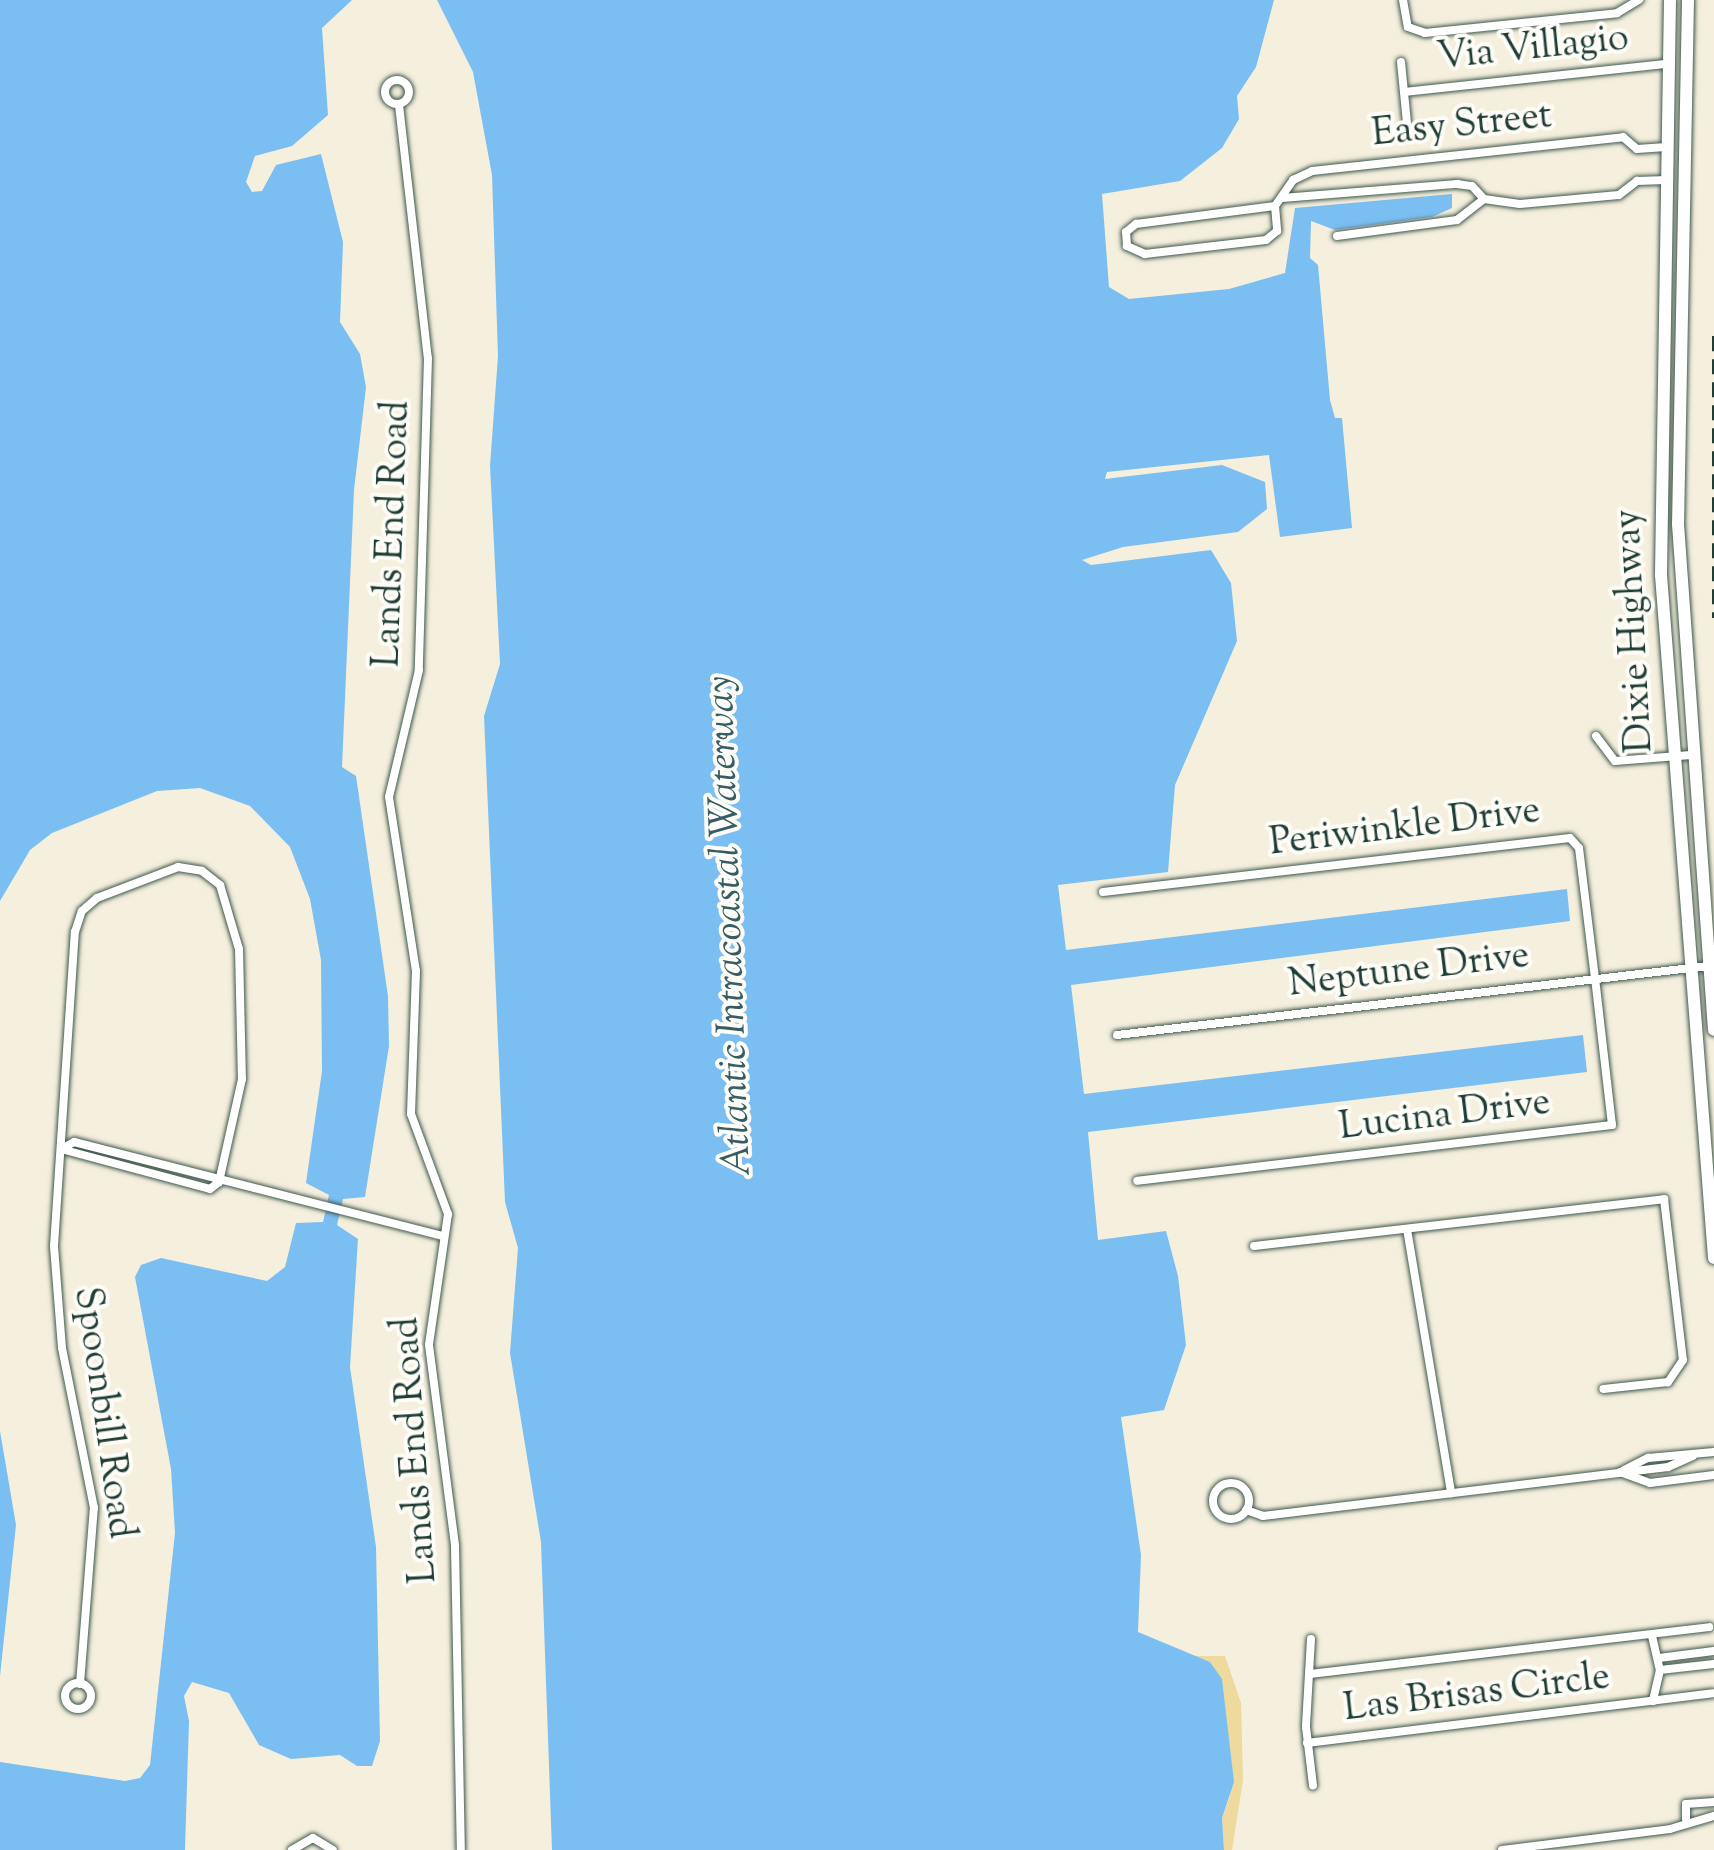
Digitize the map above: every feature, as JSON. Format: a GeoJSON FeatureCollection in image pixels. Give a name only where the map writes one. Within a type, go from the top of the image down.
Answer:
{"type":"FeatureCollection","features":[{"type":"Feature","properties":{"kind":"main road","name":"Dixie Highway"},"geometry":{"type":"LineString","coordinates":[[1670,0],[1660,525],[1672,756],[1714,1258]]}},
{"type":"Feature","properties":{"kind":"main road","name":"Dixie Highway"},"geometry":{"type":"LineString","coordinates":[[1688,0],[1678,524],[1691,755],[1714,1030]]}},
{"type":"Feature","properties":{"kind":"main road"},"geometry":{"type":"LineString","coordinates":[[1664,277],[1681,304]]}},
{"type":"Feature","properties":{"kind":"main road"},"geometry":{"type":"LineString","coordinates":[[1660,525],[1678,524]]}},
{"type":"Feature","properties":{"kind":"street"},"geometry":{"type":"LineString","coordinates":[[1403,0],[1408,26],[1426,34],[1616,12],[1639,0]]}},
{"type":"Feature","properties":{"kind":"street","name":"Via Villagio"},"geometry":{"type":"LineString","coordinates":[[1400,62],[1407,123]]}},
{"type":"Feature","properties":{"kind":"street","name":"Via Villagio"},"geometry":{"type":"LineString","coordinates":[[1404,92],[1668,64]]}},
{"type":"Feature","properties":{"kind":"street","name":"Lands End Road"},"geometry":{"type":"LineString","coordinates":[[400,105],[428,358],[420,670],[389,797],[416,971],[411,1114],[447,1206],[430,1363],[455,1546],[461,1850]]}},
{"type":"Feature","properties":{"kind":"street","name":"Easy Street"},"geometry":{"type":"LineString","coordinates":[[1276,206],[1136,224],[1126,232],[1127,246],[1145,254],[1266,240],[1277,231],[1276,206],[1293,180],[1312,170],[1623,137],[1637,149],[1666,147]]}},
{"type":"Feature","properties":{"kind":"street"},"geometry":{"type":"LineString","coordinates":[[1282,198],[1457,184],[1472,186],[1484,199],[1520,204],[1619,195],[1638,181],[1666,180]]}},
{"type":"Feature","properties":{"kind":"street"},"geometry":{"type":"LineString","coordinates":[[1337,236],[1457,220],[1484,199]]}},
{"type":"Feature","properties":{"kind":"street"},"geometry":{"type":"LineString","coordinates":[[1596,736],[1615,762],[1691,755]]}},
{"type":"Feature","properties":{"kind":"street","name":"Periwinkle Drive"},"geometry":{"type":"LineString","coordinates":[[1102,892],[1570,838],[1579,848],[1595,978]]}},
{"type":"Feature","properties":{"kind":"street","name":"Spoonbill Road"},"geometry":{"type":"LineString","coordinates":[[80,1684],[94,1508],[55,1284],[78,918],[97,898],[187,866],[209,875],[224,892],[242,978],[242,1080],[219,1182]]}},
{"type":"Feature","properties":{"kind":"street","name":"Neptune Drive"},"geometry":{"type":"LineString","coordinates":[[1118,1035],[1708,966]]}},
{"type":"Feature","properties":{"kind":"street","name":"Lucina Drive"},"geometry":{"type":"LineString","coordinates":[[1137,1181],[1612,1126],[1595,978]]}},
{"type":"Feature","properties":{"kind":"street"},"geometry":{"type":"LineString","coordinates":[[61,1149],[74,1142],[212,1174],[219,1182],[442,1236]]}},
{"type":"Feature","properties":{"kind":"street"},"geometry":{"type":"LineString","coordinates":[[61,1149],[210,1189],[219,1182]]}},
{"type":"Feature","properties":{"kind":"street"},"geometry":{"type":"LineString","coordinates":[[1254,1246],[1664,1199],[1682,1360],[1668,1382],[1602,1389]]}},
{"type":"Feature","properties":{"kind":"street"},"geometry":{"type":"LineString","coordinates":[[1407,1229],[1451,1493]]}},
{"type":"Feature","properties":{"kind":"street"},"geometry":{"type":"LineString","coordinates":[[1620,1472],[1668,1456],[1714,1452]]}},
{"type":"Feature","properties":{"kind":"street"},"geometry":{"type":"LineString","coordinates":[[1668,1456],[1668,1481]]}},
{"type":"Feature","properties":{"kind":"street"},"geometry":{"type":"LineString","coordinates":[[1246,1510],[1247,1494],[1239,1485],[1222,1485],[1214,1494],[1216,1512],[1225,1519],[1246,1510],[1263,1516],[1668,1467],[1693,1456]]}},
{"type":"Feature","properties":{"kind":"street"},"geometry":{"type":"LineString","coordinates":[[1620,1472],[1650,1483],[1714,1475]]}},
{"type":"Feature","properties":{"kind":"street","name":"Las Brisas Circle"},"geometry":{"type":"LineString","coordinates":[[1310,1674],[1636,1632],[1652,1636],[1709,1627]]}},
{"type":"Feature","properties":{"kind":"street","name":"Las Brisas Circle"},"geometry":{"type":"LineString","coordinates":[[1652,1636],[1660,1670],[1653,1701]]}},
{"type":"Feature","properties":{"kind":"street","name":"Las Brisas Circle"},"geometry":{"type":"LineString","coordinates":[[1310,1640],[1307,1743],[1313,1786]]}},
{"type":"Feature","properties":{"kind":"street","name":"Las Brisas Circle"},"geometry":{"type":"LineString","coordinates":[[1659,1658],[1714,1651]]}},
{"type":"Feature","properties":{"kind":"street","name":"Las Brisas Circle"},"geometry":{"type":"LineString","coordinates":[[1660,1670],[1714,1664]]}},
{"type":"Feature","properties":{"kind":"street","name":"Las Brisas Circle"},"geometry":{"type":"LineString","coordinates":[[1307,1743],[1713,1693]]}},
{"type":"Feature","properties":{"kind":"street"},"geometry":{"type":"LineString","coordinates":[[1686,1819],[1686,1804],[1714,1802]]}},
{"type":"Feature","properties":{"kind":"street"},"geometry":{"type":"LineString","coordinates":[[1502,1850],[1670,1829],[1686,1819],[1714,1816]]}},
{"type":"Feature","properties":{"kind":"street"},"geometry":{"type":"LineString","coordinates":[[292,1850],[313,1838],[333,1850]]}},
{"type":"Feature","properties":{"kind":"sand"},"geometry":{"type":"Polygon","coordinates":[[[1194,1656],[1225,1656],[1241,1703],[1243,1780],[1232,1850],[1224,1850],[1222,1818],[1230,1796],[1210,1662],[1194,1656]]]}},
{"type":"Feature","properties":{"kind":"water"},"geometry":{"type":"Polygon","coordinates":[[[0,0],[352,0],[322,28],[328,115],[292,146],[255,156],[246,182],[252,192],[262,191],[276,165],[321,154],[343,242],[340,322],[360,354],[366,387],[354,490],[342,767],[356,776],[388,996],[389,1046],[365,1197],[343,1199],[337,1225],[358,1239],[350,1367],[376,1547],[380,1741],[372,1766],[357,1766],[340,1755],[291,1759],[259,1745],[229,1693],[192,1682],[184,1696],[189,1721],[185,1850],[0,1850],[0,1762],[125,1781],[140,1778],[150,1765],[175,1533],[171,1469],[135,1277],[141,1265],[161,1258],[267,1281],[285,1267],[296,1223],[323,1222],[329,1195],[306,1183],[322,1071],[321,960],[310,899],[290,847],[250,806],[200,788],[157,791],[52,833],[30,850],[0,901],[0,0]]]}},
{"type":"Feature","properties":{"kind":"water","name":"Atlantic Intracoastal Waterway"},"geometry":{"type":"Polygon","coordinates":[[[437,0],[1274,0],[1256,67],[1237,96],[1239,119],[1222,148],[1180,181],[1102,194],[1109,287],[1129,299],[1229,289],[1285,273],[1295,208],[1452,194],[1452,208],[1432,217],[1335,230],[1311,221],[1310,258],[1318,265],[1330,400],[1335,418],[1342,418],[1352,528],[1280,537],[1269,455],[1107,472],[1105,479],[1222,465],[1265,482],[1267,509],[1238,532],[1123,547],[1082,560],[1091,565],[1211,550],[1231,583],[1237,641],[1175,785],[1168,872],[1058,885],[1066,950],[1567,889],[1570,921],[1071,985],[1084,1094],[1583,1035],[1587,1072],[1088,1132],[1098,1240],[1166,1231],[1178,1276],[1186,1345],[1164,1410],[1121,1417],[1141,1555],[1138,1632],[1210,1662],[1222,1679],[1234,1782],[1222,1818],[1224,1850],[552,1850],[541,1542],[510,1353],[518,1248],[505,1202],[484,716],[500,664],[490,466],[498,356],[492,175],[473,72],[437,0]]]}},
{"type":"Feature","properties":{"kind":"water"},"geometry":{"type":"Polygon","coordinates":[[[0,1431],[16,1525],[0,1676],[0,1431]]]}},
{"type":"Feature","properties":{"kind":"railway"},"geometry":{"type":"LineString","coordinates":[[1714,336],[1714,618]]}}]}
